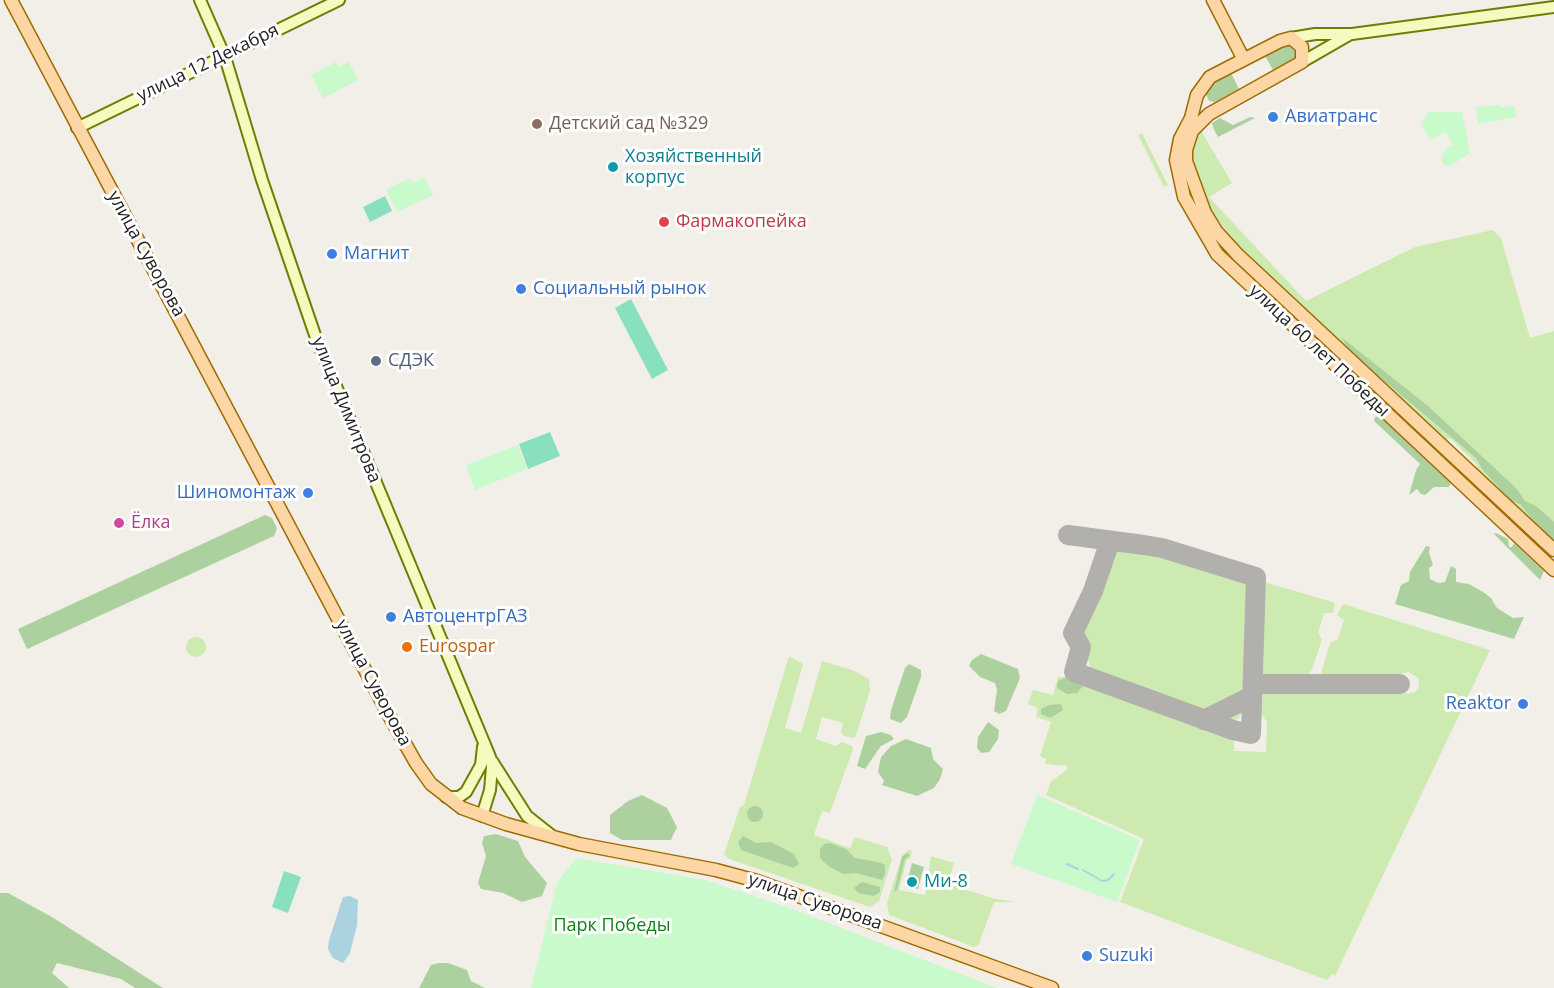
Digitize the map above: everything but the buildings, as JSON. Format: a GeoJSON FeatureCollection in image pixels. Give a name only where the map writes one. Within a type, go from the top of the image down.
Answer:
{"type":"FeatureCollection","features":[{"type":"Feature","properties":{"kind":"main road","name":"улица Суворова"},"geometry":{"type":"LineString","coordinates":[[11,0],[407,748],[424,775],[445,796],[482,816],[553,837],[716,870],[757,881],[1052,988]]}},
{"type":"Feature","properties":{"kind":"main road","name":"улица Димитрова"},"geometry":{"type":"LineString","coordinates":[[200,0],[225,57],[268,198],[316,338],[490,757],[491,779],[482,816]]}},
{"type":"Feature","properties":{"kind":"main road","name":"улица 12 Декабря"},"geometry":{"type":"LineString","coordinates":[[77,128],[339,0]]}},
{"type":"Feature","properties":{"kind":"main road"},"geometry":{"type":"LineString","coordinates":[[1213,0],[1243,58]]}},
{"type":"Feature","properties":{"kind":"main road"},"geometry":{"type":"LineString","coordinates":[[1220,108],[1205,103],[1200,88],[1210,77],[1243,58],[1291,38],[1352,34],[1554,7]]}},
{"type":"Feature","properties":{"kind":"main road","name":"улица 60 лет Победы"},"geometry":{"type":"LineString","coordinates":[[1352,34],[1201,119],[1189,140],[1186,161],[1194,188],[1205,213],[1227,244],[1554,550]]}},
{"type":"Feature","properties":{"kind":"main road"},"geometry":{"type":"LineString","coordinates":[[1291,38],[1302,47],[1302,62]]}},
{"type":"Feature","properties":{"kind":"main road","name":"улица 60 лет Победы"},"geometry":{"type":"LineString","coordinates":[[1200,88],[1177,150],[1176,171],[1184,197],[1217,254],[1554,570]]}},
{"type":"Feature","properties":{"kind":"main road"},"geometry":{"type":"LineString","coordinates":[[1311,344],[1322,332]]}},
{"type":"Feature","properties":{"kind":"main road"},"geometry":{"type":"LineString","coordinates":[[1506,525],[1516,514]]}},
{"type":"Feature","properties":{"kind":"main road"},"geometry":{"type":"LineString","coordinates":[[445,796],[459,797],[472,784],[483,759],[483,740]]}},
{"type":"Feature","properties":{"kind":"main road"},"geometry":{"type":"LineString","coordinates":[[490,757],[527,816],[553,837]]}},
{"type":"Feature","properties":{"kind":"green space"},"geometry":{"type":"Polygon","coordinates":[[[1287,45],[1296,48],[1297,57],[1273,70],[1265,56],[1287,45]]]}},
{"type":"Feature","properties":{"kind":"green space"},"geometry":{"type":"Polygon","coordinates":[[[336,62],[339,67],[349,62],[358,80],[323,98],[311,75],[336,62]]]}},
{"type":"Feature","properties":{"kind":"green space"},"geometry":{"type":"Polygon","coordinates":[[[1231,73],[1239,89],[1215,102],[1209,101],[1205,92],[1208,87],[1231,73]]]}},
{"type":"Feature","properties":{"kind":"green space"},"geometry":{"type":"Polygon","coordinates":[[[1500,105],[1500,108],[1515,106],[1516,117],[1478,124],[1476,107],[1500,105]]]}},
{"type":"Feature","properties":{"kind":"green space"},"geometry":{"type":"Polygon","coordinates":[[[1429,112],[1462,112],[1470,153],[1450,166],[1444,165],[1441,160],[1445,150],[1453,145],[1446,132],[1430,140],[1421,123],[1429,112]]]}},
{"type":"Feature","properties":{"kind":"green space"},"geometry":{"type":"Polygon","coordinates":[[[1250,117],[1255,118],[1218,137],[1212,123],[1220,118],[1233,125],[1250,117]]]}},
{"type":"Feature","properties":{"kind":"green space"},"geometry":{"type":"Polygon","coordinates":[[[1200,129],[1232,183],[1209,197],[1306,301],[1415,247],[1493,230],[1501,238],[1530,338],[1554,331],[1554,544],[1475,469],[1478,466],[1450,438],[1447,440],[1437,434],[1233,240],[1209,208],[1191,158],[1192,140],[1200,129]]]}},
{"type":"Feature","properties":{"kind":"green space"},"geometry":{"type":"Polygon","coordinates":[[[1142,133],[1168,185],[1164,187],[1138,135],[1142,133]]]}},
{"type":"Feature","properties":{"kind":"green space"},"geometry":{"type":"Polygon","coordinates":[[[424,177],[433,195],[397,212],[386,189],[410,178],[413,183],[424,177]]]}},
{"type":"Feature","properties":{"kind":"green space"},"geometry":{"type":"Polygon","coordinates":[[[385,196],[392,211],[370,222],[363,207],[385,196]]]}},
{"type":"Feature","properties":{"kind":"green space"},"geometry":{"type":"Polygon","coordinates":[[[1227,250],[1311,328],[1307,333],[1223,254],[1227,250]]]}},
{"type":"Feature","properties":{"kind":"green space"},"geometry":{"type":"Polygon","coordinates":[[[631,299],[668,370],[652,379],[615,308],[631,299]]]}},
{"type":"Feature","properties":{"kind":"green space"},"geometry":{"type":"Polygon","coordinates":[[[1341,337],[1428,406],[1517,489],[1525,501],[1536,506],[1554,522],[1554,540],[1535,523],[1520,504],[1511,501],[1482,469],[1476,458],[1350,352],[1341,337]]]}},
{"type":"Feature","properties":{"kind":"green space"},"geometry":{"type":"Polygon","coordinates":[[[1324,340],[1408,419],[1404,424],[1320,345],[1324,340]]]}},
{"type":"Feature","properties":{"kind":"green space"},"geometry":{"type":"Polygon","coordinates":[[[1382,416],[1448,480],[1451,484],[1448,487],[1434,487],[1425,495],[1417,489],[1409,495],[1420,464],[1374,421],[1375,417],[1382,416]]]}},
{"type":"Feature","properties":{"kind":"green space"},"geometry":{"type":"Polygon","coordinates":[[[1421,431],[1506,510],[1501,515],[1417,436],[1421,431]]]}},
{"type":"Feature","properties":{"kind":"green space"},"geometry":{"type":"Polygon","coordinates":[[[550,432],[560,456],[528,469],[519,444],[550,432]]]}},
{"type":"Feature","properties":{"kind":"green space"},"geometry":{"type":"Polygon","coordinates":[[[518,445],[527,469],[475,490],[466,465],[518,445]]]}},
{"type":"Feature","properties":{"kind":"green space"},"geometry":{"type":"Polygon","coordinates":[[[265,515],[272,518],[277,528],[274,536],[27,649],[18,629],[265,515]]]}},
{"type":"Feature","properties":{"kind":"green space"},"geometry":{"type":"Polygon","coordinates":[[[1494,534],[1508,539],[1509,547],[1512,547],[1514,543],[1544,571],[1540,580],[1494,534]]]}},
{"type":"Feature","properties":{"kind":"green space"},"geometry":{"type":"Polygon","coordinates":[[[1426,546],[1430,547],[1429,553],[1433,565],[1429,568],[1430,579],[1438,583],[1445,582],[1451,566],[1456,569],[1456,582],[1469,584],[1483,592],[1491,598],[1497,608],[1513,618],[1524,617],[1514,639],[1395,604],[1401,585],[1409,581],[1410,572],[1426,546]]]}},
{"type":"Feature","properties":{"kind":"green space"},"geometry":{"type":"Polygon","coordinates":[[[1110,547],[1164,552],[1232,572],[1243,579],[1248,586],[1250,596],[1247,686],[1241,695],[1214,708],[1198,711],[1092,672],[1078,627],[1110,547]]]}},
{"type":"Feature","properties":{"kind":"green space"},"geometry":{"type":"Polygon","coordinates":[[[1260,581],[1333,602],[1335,605],[1333,613],[1324,613],[1318,633],[1322,639],[1312,670],[1303,679],[1267,677],[1255,670],[1257,619],[1262,595],[1260,581]]]}},
{"type":"Feature","properties":{"kind":"green space"},"geometry":{"type":"Polygon","coordinates":[[[1343,604],[1490,650],[1335,976],[1332,974],[1327,980],[1120,902],[1144,839],[1046,795],[1051,781],[1067,770],[1067,766],[1045,764],[1046,759],[1040,756],[1051,722],[1036,717],[1038,708],[1028,704],[1033,690],[1053,695],[1058,677],[1066,677],[1091,683],[1228,732],[1234,736],[1234,751],[1266,752],[1267,722],[1253,703],[1254,688],[1261,685],[1397,688],[1407,694],[1419,688],[1418,678],[1408,672],[1389,678],[1325,679],[1321,673],[1330,643],[1338,639],[1344,620],[1337,615],[1343,604]]]}},
{"type":"Feature","properties":{"kind":"green space"},"geometry":{"type":"Polygon","coordinates":[[[196,637],[203,640],[206,647],[203,654],[196,657],[189,654],[186,647],[189,640],[196,637]]]}},
{"type":"Feature","properties":{"kind":"green space"},"geometry":{"type":"Polygon","coordinates":[[[981,654],[1018,669],[1020,678],[1006,711],[999,714],[994,711],[997,690],[995,683],[980,677],[969,666],[972,660],[981,654]]]}},
{"type":"Feature","properties":{"kind":"green space"},"geometry":{"type":"Polygon","coordinates":[[[789,656],[803,664],[785,728],[801,733],[822,661],[852,670],[869,679],[870,691],[855,738],[844,736],[841,732],[843,723],[822,717],[816,739],[836,746],[842,742],[852,746],[853,749],[830,813],[822,811],[814,835],[850,848],[855,837],[887,847],[892,860],[879,901],[870,907],[729,859],[724,854],[740,807],[744,805],[789,656]]]}},
{"type":"Feature","properties":{"kind":"green space"},"geometry":{"type":"Polygon","coordinates":[[[909,664],[921,670],[921,677],[907,717],[901,723],[890,719],[891,710],[905,668],[909,664]]]}},
{"type":"Feature","properties":{"kind":"green space"},"geometry":{"type":"Polygon","coordinates":[[[1069,676],[1079,679],[1083,686],[1077,693],[1067,694],[1057,688],[1058,681],[1069,676]]]}},
{"type":"Feature","properties":{"kind":"green space"},"geometry":{"type":"Polygon","coordinates":[[[1246,701],[1246,708],[1238,719],[1226,721],[1213,717],[1246,701]]]}},
{"type":"Feature","properties":{"kind":"green space"},"geometry":{"type":"Polygon","coordinates":[[[1061,704],[1063,710],[1050,718],[1041,714],[1041,709],[1049,705],[1061,704]]]}},
{"type":"Feature","properties":{"kind":"green space"},"geometry":{"type":"Polygon","coordinates":[[[988,722],[999,730],[998,739],[989,752],[981,753],[977,748],[978,737],[988,722]]]}},
{"type":"Feature","properties":{"kind":"green space"},"geometry":{"type":"Polygon","coordinates":[[[881,732],[891,735],[894,739],[881,746],[865,769],[857,766],[866,736],[881,732]]]}},
{"type":"Feature","properties":{"kind":"green space"},"geometry":{"type":"Polygon","coordinates":[[[906,739],[931,748],[933,759],[943,769],[934,788],[917,796],[882,785],[884,781],[878,772],[881,757],[891,746],[906,739]]]}},
{"type":"Feature","properties":{"kind":"green space"},"geometry":{"type":"Polygon","coordinates":[[[642,795],[667,808],[677,827],[671,840],[622,840],[610,833],[610,815],[628,801],[642,795]]]}},
{"type":"Feature","properties":{"kind":"green space"},"geometry":{"type":"Polygon","coordinates":[[[1037,795],[1140,840],[1117,902],[1011,864],[1037,795]]]}},
{"type":"Feature","properties":{"kind":"green space"},"geometry":{"type":"Polygon","coordinates":[[[755,806],[763,814],[755,822],[747,814],[755,806]]]}},
{"type":"Feature","properties":{"kind":"green space"},"geometry":{"type":"Polygon","coordinates":[[[496,834],[518,841],[525,857],[547,883],[542,896],[522,902],[503,893],[481,889],[478,883],[486,856],[482,843],[484,836],[496,834]]]}},
{"type":"Feature","properties":{"kind":"green space"},"geometry":{"type":"Polygon","coordinates":[[[743,836],[756,843],[771,842],[794,854],[799,864],[793,868],[741,850],[738,842],[743,836]]]}},
{"type":"Feature","properties":{"kind":"green space"},"geometry":{"type":"Polygon","coordinates":[[[830,843],[846,849],[855,858],[885,865],[882,880],[856,873],[843,874],[828,866],[820,858],[820,849],[824,844],[830,843]]]}},
{"type":"Feature","properties":{"kind":"green space"},"geometry":{"type":"Polygon","coordinates":[[[908,850],[912,851],[910,859],[907,859],[899,890],[925,895],[931,856],[954,863],[948,884],[995,899],[1017,902],[994,902],[979,944],[974,947],[889,915],[887,903],[902,856],[908,850]]]}},
{"type":"Feature","properties":{"kind":"green space"},"geometry":{"type":"Polygon","coordinates":[[[907,853],[910,855],[905,859],[897,890],[894,892],[902,857],[907,853]]]}},
{"type":"Feature","properties":{"kind":"green space","name":"Парк Победы"},"geometry":{"type":"Polygon","coordinates":[[[576,858],[706,880],[787,907],[997,988],[531,988],[557,883],[576,858]]]}},
{"type":"Feature","properties":{"kind":"green space"},"geometry":{"type":"Polygon","coordinates":[[[912,863],[924,867],[918,889],[906,886],[912,863]]]}},
{"type":"Feature","properties":{"kind":"green space"},"geometry":{"type":"Polygon","coordinates":[[[284,871],[301,877],[288,913],[272,907],[284,871]]]}},
{"type":"Feature","properties":{"kind":"green space"},"geometry":{"type":"Polygon","coordinates":[[[862,882],[880,887],[880,892],[874,896],[858,893],[854,888],[862,882]]]}},
{"type":"Feature","properties":{"kind":"green space"},"geometry":{"type":"Polygon","coordinates":[[[0,893],[8,893],[52,917],[163,988],[135,988],[121,979],[57,963],[52,973],[69,988],[0,988],[0,893]]]}},
{"type":"Feature","properties":{"kind":"green space"},"geometry":{"type":"Polygon","coordinates":[[[448,963],[467,970],[471,981],[485,988],[419,988],[431,965],[448,963]]]}},
{"type":"Feature","properties":{"kind":"water"},"geometry":{"type":"Polygon","coordinates":[[[350,896],[358,900],[357,925],[350,953],[343,963],[333,958],[328,949],[343,897],[350,896]]]}},
{"type":"Feature","properties":{"kind":"waterway"},"geometry":{"type":"LineString","coordinates":[[1067,864],[1078,869]]}},
{"type":"Feature","properties":{"kind":"waterway"},"geometry":{"type":"LineString","coordinates":[[1083,870],[1102,881],[1108,880],[1114,874]]}},
{"type":"Feature","properties":{"kind":"taxiway"},"geometry":{"type":"LineString","coordinates":[[1068,535],[1162,548],[1256,577],[1251,734],[1233,730],[1074,672],[1081,647],[1073,633],[1093,591],[1110,541]]}},
{"type":"Feature","properties":{"kind":"taxiway"},"geometry":{"type":"LineString","coordinates":[[1253,684],[1400,684]]}},
{"type":"Feature","properties":{"kind":"taxiway"},"geometry":{"type":"LineString","coordinates":[[1204,720],[1252,696]]}},
{"type":"Feature","properties":{"kind":"place","name":"Авиатранс"},"geometry":{"type":"Point","coordinates":[1273,117]}},
{"type":"Feature","properties":{"kind":"place","name":"Детский сад №329"},"geometry":{"type":"Point","coordinates":[537,124]}},
{"type":"Feature","properties":{"kind":"place","name":"Хозяйственный корпус"},"geometry":{"type":"Point","coordinates":[613,167]}},
{"type":"Feature","properties":{"kind":"place","name":"Фармакопейка"},"geometry":{"type":"Point","coordinates":[664,222]}},
{"type":"Feature","properties":{"kind":"place","name":"Магнит"},"geometry":{"type":"Point","coordinates":[332,254]}},
{"type":"Feature","properties":{"kind":"place","name":"Социальный рынок"},"geometry":{"type":"Point","coordinates":[521,289]}},
{"type":"Feature","properties":{"kind":"place","name":"СДЭК"},"geometry":{"type":"Point","coordinates":[376,361]}},
{"type":"Feature","properties":{"kind":"place","name":"Шиномонтаж"},"geometry":{"type":"Point","coordinates":[308,493]}},
{"type":"Feature","properties":{"kind":"place","name":"Ёлка"},"geometry":{"type":"Point","coordinates":[119,523]}},
{"type":"Feature","properties":{"kind":"place","name":"АвтоцентрГАЗ"},"geometry":{"type":"Point","coordinates":[391,617]}},
{"type":"Feature","properties":{"kind":"place","name":"Eurospar"},"geometry":{"type":"Point","coordinates":[407,647]}},
{"type":"Feature","properties":{"kind":"place","name":"Reaktor"},"geometry":{"type":"Point","coordinates":[1523,704]}},
{"type":"Feature","properties":{"kind":"place","name":"Ми-8"},"geometry":{"type":"Point","coordinates":[912,882]}},
{"type":"Feature","properties":{"kind":"place","name":"Suzuki"},"geometry":{"type":"Point","coordinates":[1087,956]}}]}
